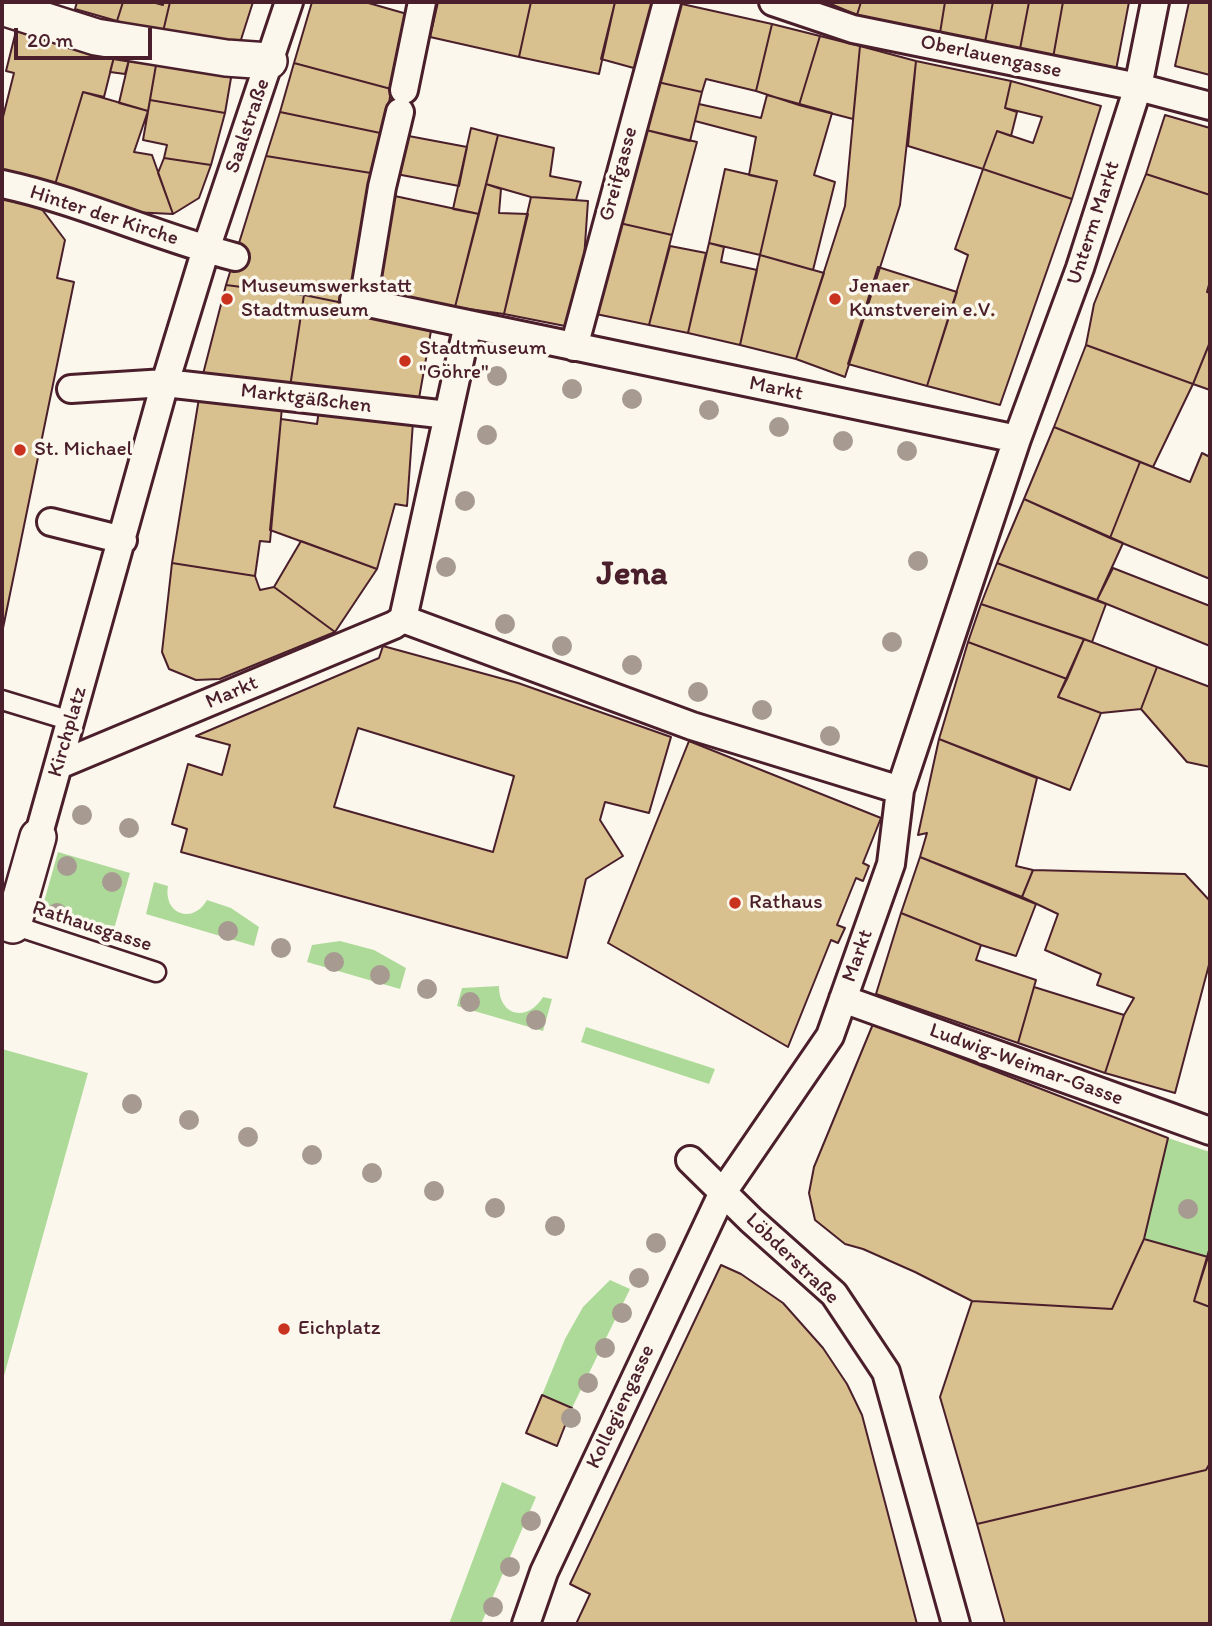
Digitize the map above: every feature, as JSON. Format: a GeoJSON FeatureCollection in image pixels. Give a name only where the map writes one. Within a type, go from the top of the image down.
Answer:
{"type":"FeatureCollection","features":[{"type":"Feature","properties":{"kind":"street","name":"Saalstraße"},"geometry":{"type":"LineString","coordinates":[[206,249],[289,2]]}},
{"type":"Feature","properties":{"kind":"street","name":"Markt"},"geometry":{"type":"LineString","coordinates":[[422,2],[358,301],[1017,439],[900,790],[891,864],[843,999]]}},
{"type":"Feature","properties":{"kind":"street","name":"Greifgasse"},"geometry":{"type":"LineString","coordinates":[[574,346],[667,2]]}},
{"type":"Feature","properties":{"kind":"street","name":"Oberlauengasse"},"geometry":{"type":"LineString","coordinates":[[773,2],[853,29],[1138,88],[1210,106]]}},
{"type":"Feature","properties":{"kind":"street","name":"Unterm Markt"},"geometry":{"type":"LineString","coordinates":[[1017,439],[1080,268],[1138,88],[1155,2]]}},
{"type":"Feature","properties":{"kind":"street"},"geometry":{"type":"LineString","coordinates":[[2,8],[96,37],[226,58],[269,61]]}},
{"type":"Feature","properties":{"kind":"street","name":"Hinter der Kirche"},"geometry":{"type":"LineString","coordinates":[[2,184],[36,192],[235,257]]}},
{"type":"Feature","properties":{"kind":"street","name":"Kirchplatz"},"geometry":{"type":"LineString","coordinates":[[7,923],[38,837],[165,383],[206,249]]}},
{"type":"Feature","properties":{"kind":"street"},"geometry":{"type":"LineString","coordinates":[[468,324],[403,620],[692,726],[900,790]]}},
{"type":"Feature","properties":{"kind":"street"},"geometry":{"type":"LineString","coordinates":[[71,389],[165,383]]}},
{"type":"Feature","properties":{"kind":"street","name":"Marktgäßchen"},"geometry":{"type":"LineString","coordinates":[[165,383],[448,415]]}},
{"type":"Feature","properties":{"kind":"street"},"geometry":{"type":"LineString","coordinates":[[51,522],[123,540]]}},
{"type":"Feature","properties":{"kind":"street","name":"Markt"},"geometry":{"type":"LineString","coordinates":[[59,765],[403,620]]}},
{"type":"Feature","properties":{"kind":"street"},"geometry":{"type":"LineString","coordinates":[[723,1192],[830,1036],[843,999]]}},
{"type":"Feature","properties":{"kind":"street","name":"Ludwig-Weimar-Gasse"},"geometry":{"type":"LineString","coordinates":[[843,999],[1210,1131]]}},
{"type":"Feature","properties":{"kind":"street","name":"Löbderstraße"},"geometry":{"type":"LineString","coordinates":[[690,1160],[834,1294],[886,1372],[956,1624]]}},
{"type":"Feature","properties":{"kind":"street","name":"Kollegiengasse"},"geometry":{"type":"LineString","coordinates":[[526,1624],[544,1572],[723,1192]]}},
{"type":"Feature","properties":{"kind":"lane"},"geometry":{"type":"LineString","coordinates":[[2,700],[71,721]]}},
{"type":"Feature","properties":{"kind":"lane","name":"Rathausgasse"},"geometry":{"type":"LineString","coordinates":[[7,923],[156,972]]}},
{"type":"Feature","properties":{"kind":"green space"},"geometry":{"type":"Polygon","coordinates":[[[58,852],[130,873],[112,936],[40,916],[58,852]]]}},
{"type":"Feature","properties":{"kind":"green space"},"geometry":{"type":"Polygon","coordinates":[[[154,882],[168,886],[170,904],[180,913],[194,912],[207,900],[231,908],[259,927],[254,946],[146,914],[154,882]]]}},
{"type":"Feature","properties":{"kind":"green space"},"geometry":{"type":"Polygon","coordinates":[[[340,941],[374,950],[406,968],[400,989],[307,962],[312,945],[340,941]]]}},
{"type":"Feature","properties":{"kind":"green space"},"geometry":{"type":"Polygon","coordinates":[[[499,986],[504,1004],[515,1012],[530,1010],[543,997],[552,999],[543,1031],[457,1006],[462,988],[499,986]]]}},
{"type":"Feature","properties":{"kind":"green space"},"geometry":{"type":"Polygon","coordinates":[[[586,1027],[715,1069],[709,1084],[581,1042],[586,1027]]]}},
{"type":"Feature","properties":{"kind":"green space"},"geometry":{"type":"Polygon","coordinates":[[[2,1049],[88,1073],[2,1383],[2,1049]]]}},
{"type":"Feature","properties":{"kind":"green space"},"geometry":{"type":"Polygon","coordinates":[[[1168,1138],[1210,1152],[1208,1257],[1144,1239],[1168,1138]]]}},
{"type":"Feature","properties":{"kind":"green space"},"geometry":{"type":"Polygon","coordinates":[[[610,1280],[630,1289],[572,1408],[542,1395],[565,1339],[583,1307],[610,1280]]]}},
{"type":"Feature","properties":{"kind":"green space"},"geometry":{"type":"Polygon","coordinates":[[[502,1482],[536,1497],[481,1624],[449,1624],[502,1482]]]}},
{"type":"Feature","properties":{"kind":"building"},"geometry":{"type":"Polygon","coordinates":[[[77,2],[123,2],[117,21],[75,9],[77,2]]]}},
{"type":"Feature","properties":{"kind":"building"},"geometry":{"type":"Polygon","coordinates":[[[123,2],[152,2],[163,5],[163,2],[170,2],[162,36],[117,21],[123,2]]]}},
{"type":"Feature","properties":{"kind":"building"},"geometry":{"type":"Polygon","coordinates":[[[170,2],[253,2],[238,49],[162,36],[170,2]]]}},
{"type":"Feature","properties":{"kind":"building"},"geometry":{"type":"Polygon","coordinates":[[[312,2],[365,2],[407,14],[391,89],[294,63],[312,2]]]}},
{"type":"Feature","properties":{"kind":"building"},"geometry":{"type":"Polygon","coordinates":[[[438,2],[531,2],[519,57],[430,37],[438,2]]]}},
{"type":"Feature","properties":{"kind":"building"},"geometry":{"type":"Polygon","coordinates":[[[531,2],[615,2],[599,74],[519,57],[531,2]]]}},
{"type":"Feature","properties":{"kind":"building"},"geometry":{"type":"Polygon","coordinates":[[[615,2],[659,2],[641,70],[601,59],[615,2]]]}},
{"type":"Feature","properties":{"kind":"building"},"geometry":{"type":"Polygon","coordinates":[[[673,2],[772,24],[756,91],[706,79],[702,92],[653,81],[673,2]]]}},
{"type":"Feature","properties":{"kind":"building"},"geometry":{"type":"Polygon","coordinates":[[[826,2],[861,2],[857,15],[826,2]]]}},
{"type":"Feature","properties":{"kind":"building"},"geometry":{"type":"Polygon","coordinates":[[[861,2],[945,2],[940,33],[857,15],[861,2]]]}},
{"type":"Feature","properties":{"kind":"building"},"geometry":{"type":"Polygon","coordinates":[[[945,2],[993,2],[985,42],[940,33],[945,2]]]}},
{"type":"Feature","properties":{"kind":"building"},"geometry":{"type":"Polygon","coordinates":[[[993,2],[1029,2],[1020,49],[985,42],[993,2]]]}},
{"type":"Feature","properties":{"kind":"building"},"geometry":{"type":"Polygon","coordinates":[[[1029,2],[1063,2],[1053,58],[1020,49],[1029,2]]]}},
{"type":"Feature","properties":{"kind":"building"},"geometry":{"type":"Polygon","coordinates":[[[1063,2],[1129,2],[1116,70],[1053,58],[1063,2]]]}},
{"type":"Feature","properties":{"kind":"building"},"geometry":{"type":"Polygon","coordinates":[[[1189,2],[1210,2],[1210,75],[1175,66],[1189,2]]]}},
{"type":"Feature","properties":{"kind":"building"},"geometry":{"type":"Polygon","coordinates":[[[772,24],[820,36],[799,105],[756,91],[772,24]]]}},
{"type":"Feature","properties":{"kind":"building"},"geometry":{"type":"Polygon","coordinates":[[[16,31],[114,57],[104,97],[83,92],[54,188],[2,172],[2,121],[14,73],[6,71],[16,31]]]}},
{"type":"Feature","properties":{"kind":"building"},"geometry":{"type":"Polygon","coordinates":[[[820,36],[860,46],[853,119],[799,105],[820,36]]]}},
{"type":"Feature","properties":{"kind":"building"},"geometry":{"type":"Polygon","coordinates":[[[860,46],[916,61],[900,205],[845,377],[796,359],[845,206],[860,46]]]}},
{"type":"Feature","properties":{"kind":"building"},"geometry":{"type":"Polygon","coordinates":[[[114,57],[129,60],[125,74],[110,72],[114,57]]]}},
{"type":"Feature","properties":{"kind":"building"},"geometry":{"type":"Polygon","coordinates":[[[129,60],[156,65],[148,111],[119,103],[129,60]]]}},
{"type":"Feature","properties":{"kind":"building"},"geometry":{"type":"Polygon","coordinates":[[[916,61],[1011,81],[1005,108],[1017,112],[1011,136],[997,131],[983,169],[908,146],[916,61]]]}},
{"type":"Feature","properties":{"kind":"building"},"geometry":{"type":"Polygon","coordinates":[[[294,63],[391,89],[385,134],[280,112],[294,63]]]}},
{"type":"Feature","properties":{"kind":"building"},"geometry":{"type":"Polygon","coordinates":[[[156,65],[232,72],[225,113],[150,100],[156,65]]]}},
{"type":"Feature","properties":{"kind":"building"},"geometry":{"type":"Polygon","coordinates":[[[653,81],[702,92],[690,141],[642,129],[653,81]]]}},
{"type":"Feature","properties":{"kind":"building"},"geometry":{"type":"Polygon","coordinates":[[[1011,81],[1101,106],[1072,199],[983,169],[997,131],[1033,143],[1042,117],[1005,108],[1011,81]]]}},
{"type":"Feature","properties":{"kind":"building"},"geometry":{"type":"Polygon","coordinates":[[[83,92],[148,111],[134,152],[152,155],[173,214],[132,212],[54,188],[83,92]]]}},
{"type":"Feature","properties":{"kind":"building"},"geometry":{"type":"Polygon","coordinates":[[[767,95],[832,113],[814,175],[835,182],[813,270],[760,255],[777,181],[749,175],[756,137],[695,121],[699,104],[761,118],[767,95]]]}},
{"type":"Feature","properties":{"kind":"building"},"geometry":{"type":"Polygon","coordinates":[[[150,100],[225,113],[211,165],[164,158],[167,145],[143,140],[150,100]]]}},
{"type":"Feature","properties":{"kind":"building"},"geometry":{"type":"Polygon","coordinates":[[[280,112],[385,134],[377,174],[266,156],[280,112]]]}},
{"type":"Feature","properties":{"kind":"building"},"geometry":{"type":"Polygon","coordinates":[[[1165,115],[1210,128],[1210,195],[1146,174],[1165,115]]]}},
{"type":"Feature","properties":{"kind":"building"},"geometry":{"type":"Polygon","coordinates":[[[471,128],[498,135],[479,214],[453,209],[471,128]]]}},
{"type":"Feature","properties":{"kind":"building"},"geometry":{"type":"Polygon","coordinates":[[[642,129],[697,142],[672,235],[615,222],[642,129]]]}},
{"type":"Feature","properties":{"kind":"building"},"geometry":{"type":"Polygon","coordinates":[[[398,134],[467,147],[459,186],[391,173],[398,134]]]}},
{"type":"Feature","properties":{"kind":"building"},"geometry":{"type":"Polygon","coordinates":[[[498,135],[554,148],[550,176],[581,182],[576,200],[531,197],[486,184],[498,135]]]}},
{"type":"Feature","properties":{"kind":"building"},"geometry":{"type":"Polygon","coordinates":[[[266,156],[377,174],[353,305],[304,295],[226,285],[266,156]]]}},
{"type":"Feature","properties":{"kind":"building"},"geometry":{"type":"Polygon","coordinates":[[[164,158],[211,165],[199,198],[173,214],[158,173],[164,158]]]}},
{"type":"Feature","properties":{"kind":"building"},"geometry":{"type":"Polygon","coordinates":[[[725,169],[777,181],[760,255],[709,243],[725,169]]]}},
{"type":"Feature","properties":{"kind":"building"},"geometry":{"type":"Polygon","coordinates":[[[983,169],[1072,199],[1000,405],[927,386],[968,255],[955,249],[983,169]]]}},
{"type":"Feature","properties":{"kind":"building"},"geometry":{"type":"Polygon","coordinates":[[[1146,174],[1210,195],[1210,281],[1207,292],[1210,293],[1210,342],[1193,384],[1086,345],[1094,304],[1146,174]]]}},
{"type":"Feature","properties":{"kind":"building"},"geometry":{"type":"Polygon","coordinates":[[[486,184],[501,189],[499,213],[528,214],[504,314],[455,307],[486,184]]]}},
{"type":"Feature","properties":{"kind":"building"},"geometry":{"type":"Polygon","coordinates":[[[390,195],[479,214],[455,307],[369,292],[390,195]]]}},
{"type":"Feature","properties":{"kind":"building"},"geometry":{"type":"Polygon","coordinates":[[[531,197],[588,201],[584,259],[570,327],[504,314],[531,197]]]}},
{"type":"Feature","properties":{"kind":"building","name":"St. Michael"},"geometry":{"type":"Polygon","coordinates":[[[2,199],[41,208],[65,240],[57,278],[74,282],[2,633],[2,199]]]}},
{"type":"Feature","properties":{"kind":"building"},"geometry":{"type":"Polygon","coordinates":[[[615,222],[672,235],[649,325],[591,313],[615,222]]]}},
{"type":"Feature","properties":{"kind":"building"},"geometry":{"type":"Polygon","coordinates":[[[709,243],[724,247],[721,262],[757,270],[740,345],[688,333],[709,243]]]}},
{"type":"Feature","properties":{"kind":"building"},"geometry":{"type":"Polygon","coordinates":[[[670,246],[706,253],[688,333],[649,325],[670,246]]]}},
{"type":"Feature","properties":{"kind":"building"},"geometry":{"type":"Polygon","coordinates":[[[760,255],[824,273],[796,359],[740,345],[760,255]]]}},
{"type":"Feature","properties":{"kind":"building"},"geometry":{"type":"Polygon","coordinates":[[[878,267],[957,292],[927,386],[848,364],[878,267]]]}},
{"type":"Feature","properties":{"kind":"building"},"geometry":{"type":"Polygon","coordinates":[[[226,285],[304,295],[290,387],[202,378],[226,285]]]}},
{"type":"Feature","properties":{"kind":"building"},"geometry":{"type":"Polygon","coordinates":[[[304,295],[432,325],[418,404],[290,387],[304,295]]]}},
{"type":"Feature","properties":{"kind":"building"},"geometry":{"type":"Polygon","coordinates":[[[1210,342],[1210,390],[1193,384],[1210,342]]]}},
{"type":"Feature","properties":{"kind":"building"},"geometry":{"type":"Polygon","coordinates":[[[1086,345],[1193,384],[1153,467],[1054,427],[1086,345]]]}},
{"type":"Feature","properties":{"kind":"building"},"geometry":{"type":"Polygon","coordinates":[[[199,398],[282,407],[270,542],[260,541],[255,576],[172,563],[199,398]]]}},
{"type":"Feature","properties":{"kind":"building"},"geometry":{"type":"Polygon","coordinates":[[[319,410],[413,422],[407,506],[395,504],[377,569],[270,530],[281,419],[317,424],[319,410]]]}},
{"type":"Feature","properties":{"kind":"building"},"geometry":{"type":"Polygon","coordinates":[[[1054,427],[1140,462],[1110,538],[1024,499],[1054,427]]]}},
{"type":"Feature","properties":{"kind":"building"},"geometry":{"type":"Polygon","coordinates":[[[1202,453],[1210,457],[1210,579],[1110,538],[1140,462],[1190,482],[1202,453]]]}},
{"type":"Feature","properties":{"kind":"building"},"geometry":{"type":"Polygon","coordinates":[[[1024,499],[1123,543],[1097,600],[997,563],[1024,499]]]}},
{"type":"Feature","properties":{"kind":"building"},"geometry":{"type":"Polygon","coordinates":[[[301,541],[377,569],[335,632],[274,587],[301,541]]]}},
{"type":"Feature","properties":{"kind":"building"},"geometry":{"type":"Polygon","coordinates":[[[172,563],[255,576],[260,590],[274,587],[335,632],[220,679],[196,680],[169,669],[162,652],[172,563]]]}},
{"type":"Feature","properties":{"kind":"building"},"geometry":{"type":"Polygon","coordinates":[[[997,563],[1106,604],[1092,642],[981,604],[997,563]]]}},
{"type":"Feature","properties":{"kind":"building"},"geometry":{"type":"Polygon","coordinates":[[[1113,568],[1210,606],[1210,646],[1097,600],[1113,568]]]}},
{"type":"Feature","properties":{"kind":"building"},"geometry":{"type":"Polygon","coordinates":[[[981,604],[1084,639],[1067,679],[968,642],[981,604]]]}},
{"type":"Feature","properties":{"kind":"building"},"geometry":{"type":"Polygon","coordinates":[[[1084,639],[1157,667],[1141,709],[1101,713],[1058,697],[1084,639]]]}},
{"type":"Feature","properties":{"kind":"building"},"geometry":{"type":"Polygon","coordinates":[[[968,642],[1067,679],[1058,697],[1101,713],[1070,790],[939,739],[968,642]]]}},
{"type":"Feature","properties":{"kind":"building"},"geometry":{"type":"Polygon","coordinates":[[[383,646],[518,683],[671,737],[649,813],[605,802],[600,820],[623,856],[586,879],[567,958],[181,852],[187,829],[172,824],[188,764],[222,775],[230,745],[196,736],[379,658],[383,646]],[[358,728],[334,807],[493,852],[514,776],[358,728]]]}},
{"type":"Feature","properties":{"kind":"building"},"geometry":{"type":"Polygon","coordinates":[[[1157,667],[1210,687],[1210,767],[1187,762],[1141,709],[1157,667]]]}},
{"type":"Feature","properties":{"kind":"building"},"geometry":{"type":"Polygon","coordinates":[[[939,739],[1037,778],[1016,866],[1033,870],[1022,897],[920,857],[927,833],[918,835],[939,739]]]}},
{"type":"Feature","properties":{"kind":"building","name":"Rathaus"},"geometry":{"type":"Polygon","coordinates":[[[689,741],[881,818],[863,863],[869,866],[863,881],[856,878],[837,925],[845,928],[838,943],[831,940],[788,1047],[608,943],[689,741]]]}},
{"type":"Feature","properties":{"kind":"building"},"geometry":{"type":"Polygon","coordinates":[[[920,857],[1036,904],[1016,956],[901,913],[920,857]]]}},
{"type":"Feature","properties":{"kind":"building"},"geometry":{"type":"Polygon","coordinates":[[[1033,870],[1185,874],[1210,901],[1210,961],[1175,1093],[1105,1073],[1124,1015],[1134,998],[1097,985],[1101,974],[1045,950],[1058,914],[1022,897],[1033,870]]]}},
{"type":"Feature","properties":{"kind":"building"},"geometry":{"type":"Polygon","coordinates":[[[901,913],[981,945],[976,960],[1036,980],[1018,1043],[876,994],[901,913]]]}},
{"type":"Feature","properties":{"kind":"building"},"geometry":{"type":"Polygon","coordinates":[[[1034,987],[1124,1015],[1105,1073],[1018,1043],[1034,987]]]}},
{"type":"Feature","properties":{"kind":"building"},"geometry":{"type":"Polygon","coordinates":[[[873,1024],[1168,1138],[1144,1239],[1112,1309],[972,1301],[915,1272],[845,1244],[815,1220],[809,1193],[814,1167],[873,1024]]]}},
{"type":"Feature","properties":{"kind":"building"},"geometry":{"type":"Polygon","coordinates":[[[1144,1239],[1208,1257],[1194,1301],[1210,1307],[1210,1463],[1206,1470],[977,1524],[940,1397],[972,1301],[1112,1309],[1144,1239]]]}},
{"type":"Feature","properties":{"kind":"building"},"geometry":{"type":"Polygon","coordinates":[[[1210,1247],[1210,1307],[1194,1301],[1210,1247]]]}},
{"type":"Feature","properties":{"kind":"building"},"geometry":{"type":"Polygon","coordinates":[[[721,1265],[741,1274],[783,1303],[823,1348],[847,1384],[862,1415],[917,1624],[576,1624],[590,1594],[570,1584],[721,1265]]]}},
{"type":"Feature","properties":{"kind":"building"},"geometry":{"type":"Polygon","coordinates":[[[542,1395],[572,1408],[557,1446],[526,1433],[542,1395]]]}},
{"type":"Feature","properties":{"kind":"building"},"geometry":{"type":"Polygon","coordinates":[[[1210,1463],[1210,1624],[1005,1624],[977,1524],[1206,1470],[1210,1463]]]}},
{"type":"Feature","properties":{"kind":"place","name":"Museumswerkstatt Stadtmuseum"},"geometry":{"type":"Point","coordinates":[227,299]}},
{"type":"Feature","properties":{"kind":"place","name":"Jenaer Kunstverein e.V."},"geometry":{"type":"Point","coordinates":[835,299]}},
{"type":"Feature","properties":{"kind":"place","name":"Stadtmuseum \"Göhre\""},"geometry":{"type":"Point","coordinates":[405,361]}},
{"type":"Feature","properties":{"kind":"place","name":"St. Michael"},"geometry":{"type":"Point","coordinates":[20,450]}},
{"type":"Feature","properties":{"kind":"place","name":"Rathaus"},"geometry":{"type":"Point","coordinates":[735,903]}},
{"type":"Feature","properties":{"kind":"place","name":"Eichplatz"},"geometry":{"type":"Point","coordinates":[284,1329]}},
{"type":"Feature","properties":{"kind":"district","name":"Jena"},"geometry":{"type":"Point","coordinates":[632,575]}}]}
